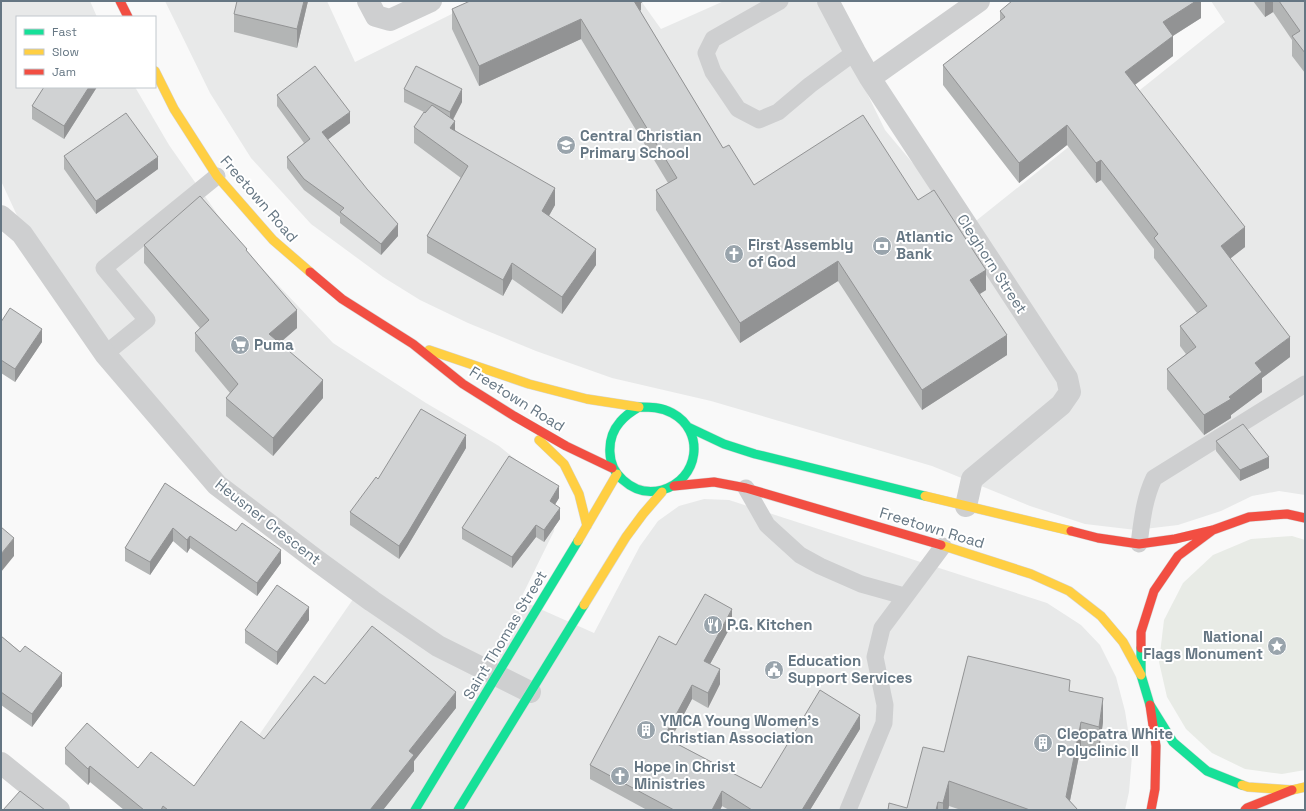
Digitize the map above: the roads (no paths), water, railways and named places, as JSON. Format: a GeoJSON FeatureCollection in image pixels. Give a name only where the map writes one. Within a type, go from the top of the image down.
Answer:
{"type":"FeatureCollection","features":[{"type":"Feature","properties":{"kind":"main road"},"geometry":{"type":"LineString","coordinates":[[120,1],[128,16]]}},
{"type":"Feature","properties":{"kind":"main road","name":"Freetown Road"},"geometry":{"type":"LineString","coordinates":[[156,73],[174,109],[217,176],[272,240],[342,299],[413,344],[463,384],[566,446],[614,471]]}},
{"type":"Feature","properties":{"kind":"main road","name":"Freetown Road"},"geometry":{"type":"LineString","coordinates":[[413,344],[529,384],[587,399],[639,407]]}},
{"type":"Feature","properties":{"kind":"main road"},"geometry":{"type":"LineString","coordinates":[[458,810],[626,537],[662,492],[674,486],[683,479],[690,470],[694,448],[688,427],[678,416],[666,410],[652,407],[639,407],[625,416],[616,426],[610,440],[609,454],[614,471],[621,480],[633,488],[647,493],[662,492]]}},
{"type":"Feature","properties":{"kind":"main road"},"geometry":{"type":"LineString","coordinates":[[514,416],[564,464],[579,494],[587,526]]}},
{"type":"Feature","properties":{"kind":"main road","name":"Freetown Road"},"geometry":{"type":"LineString","coordinates":[[688,427],[724,444],[755,454],[1098,538],[1139,544],[1176,539],[1213,530]]}},
{"type":"Feature","properties":{"kind":"main road","name":"Saint Thomas Street"},"geometry":{"type":"LineString","coordinates":[[415,810],[587,526],[614,471]]}},
{"type":"Feature","properties":{"kind":"main road","name":"Freetown Road"},"geometry":{"type":"LineString","coordinates":[[674,486],[714,482],[746,488],[963,551],[1031,574],[1068,591],[1101,616],[1123,642],[1141,675]]}},
{"type":"Feature","properties":{"kind":"main road"},"geometry":{"type":"LineString","coordinates":[[1151,810],[1155,790],[1156,746],[1150,705],[1141,675],[1141,632],[1154,591],[1178,556],[1213,530],[1249,517],[1287,514],[1305,518]]}},
{"type":"Feature","properties":{"kind":"main road"},"geometry":{"type":"LineString","coordinates":[[1150,705],[1173,742],[1207,771],[1248,787],[1292,790]]}},
{"type":"Feature","properties":{"kind":"main road"},"geometry":{"type":"LineString","coordinates":[[1245,810],[1292,790],[1305,787]]}},
{"type":"Feature","properties":{"kind":"street"},"geometry":{"type":"LineString","coordinates":[[368,1],[376,16],[390,20],[431,1]]}},
{"type":"Feature","properties":{"kind":"street","name":"Cleghorn Street"},"geometry":{"type":"LineString","coordinates":[[828,1],[870,78],[1067,378],[1070,392],[1061,405],[972,479],[966,506]]}},
{"type":"Feature","properties":{"kind":"street"},"geometry":{"type":"LineString","coordinates":[[870,78],[979,1]]}},
{"type":"Feature","properties":{"kind":"street","name":"Heusner Crescent"},"geometry":{"type":"LineString","coordinates":[[1,216],[22,234],[105,354],[217,485],[372,601],[431,641],[530,692]]}},
{"type":"Feature","properties":{"kind":"street"},"geometry":{"type":"LineString","coordinates":[[1,763],[59,810]]}},
{"type":"Feature","properties":{"kind":"lane"},"geometry":{"type":"LineString","coordinates":[[780,1],[713,39],[706,53],[713,72],[738,109],[760,120],[778,112],[810,85],[855,52]]}},
{"type":"Feature","properties":{"kind":"lane"},"geometry":{"type":"LineString","coordinates":[[105,354],[147,320],[104,268],[217,176]]}},
{"type":"Feature","properties":{"kind":"lane"},"geometry":{"type":"LineString","coordinates":[[1139,544],[1144,510],[1154,478],[1305,384]]}},
{"type":"Feature","properties":{"kind":"lane"},"geometry":{"type":"LineString","coordinates":[[746,488],[768,525],[800,555],[820,566],[861,584],[904,596]]}},
{"type":"Feature","properties":{"kind":"lane"},"geometry":{"type":"LineString","coordinates":[[848,810],[884,723],[885,705],[875,657],[882,628],[904,596],[943,546]]}},
{"type":"Feature","properties":{"kind":"place","name":"Central Christian Primary School"},"geometry":{"type":"Point","coordinates":[566,145]}},
{"type":"Feature","properties":{"kind":"place","name":"Atlantic Bank"},"geometry":{"type":"Point","coordinates":[882,246]}},
{"type":"Feature","properties":{"kind":"place","name":"First Assembly of God"},"geometry":{"type":"Point","coordinates":[734,254]}},
{"type":"Feature","properties":{"kind":"place","name":"Puma"},"geometry":{"type":"Point","coordinates":[240,345]}},
{"type":"Feature","properties":{"kind":"place","name":"P.G. Kitchen"},"geometry":{"type":"Point","coordinates":[713,625]}},
{"type":"Feature","properties":{"kind":"place","name":"National Flags Monument"},"geometry":{"type":"Point","coordinates":[1277,646]}},
{"type":"Feature","properties":{"kind":"place","name":"Education Support Services"},"geometry":{"type":"Point","coordinates":[774,670]}},
{"type":"Feature","properties":{"kind":"place","name":"YMCA Young Women's Christian Association"},"geometry":{"type":"Point","coordinates":[646,730]}},
{"type":"Feature","properties":{"kind":"place","name":"Cleopatra White Polyclinic II"},"geometry":{"type":"Point","coordinates":[1043,743]}},
{"type":"Feature","properties":{"kind":"place","name":"Hope in Christ Ministries"},"geometry":{"type":"Point","coordinates":[620,776]}}]}
